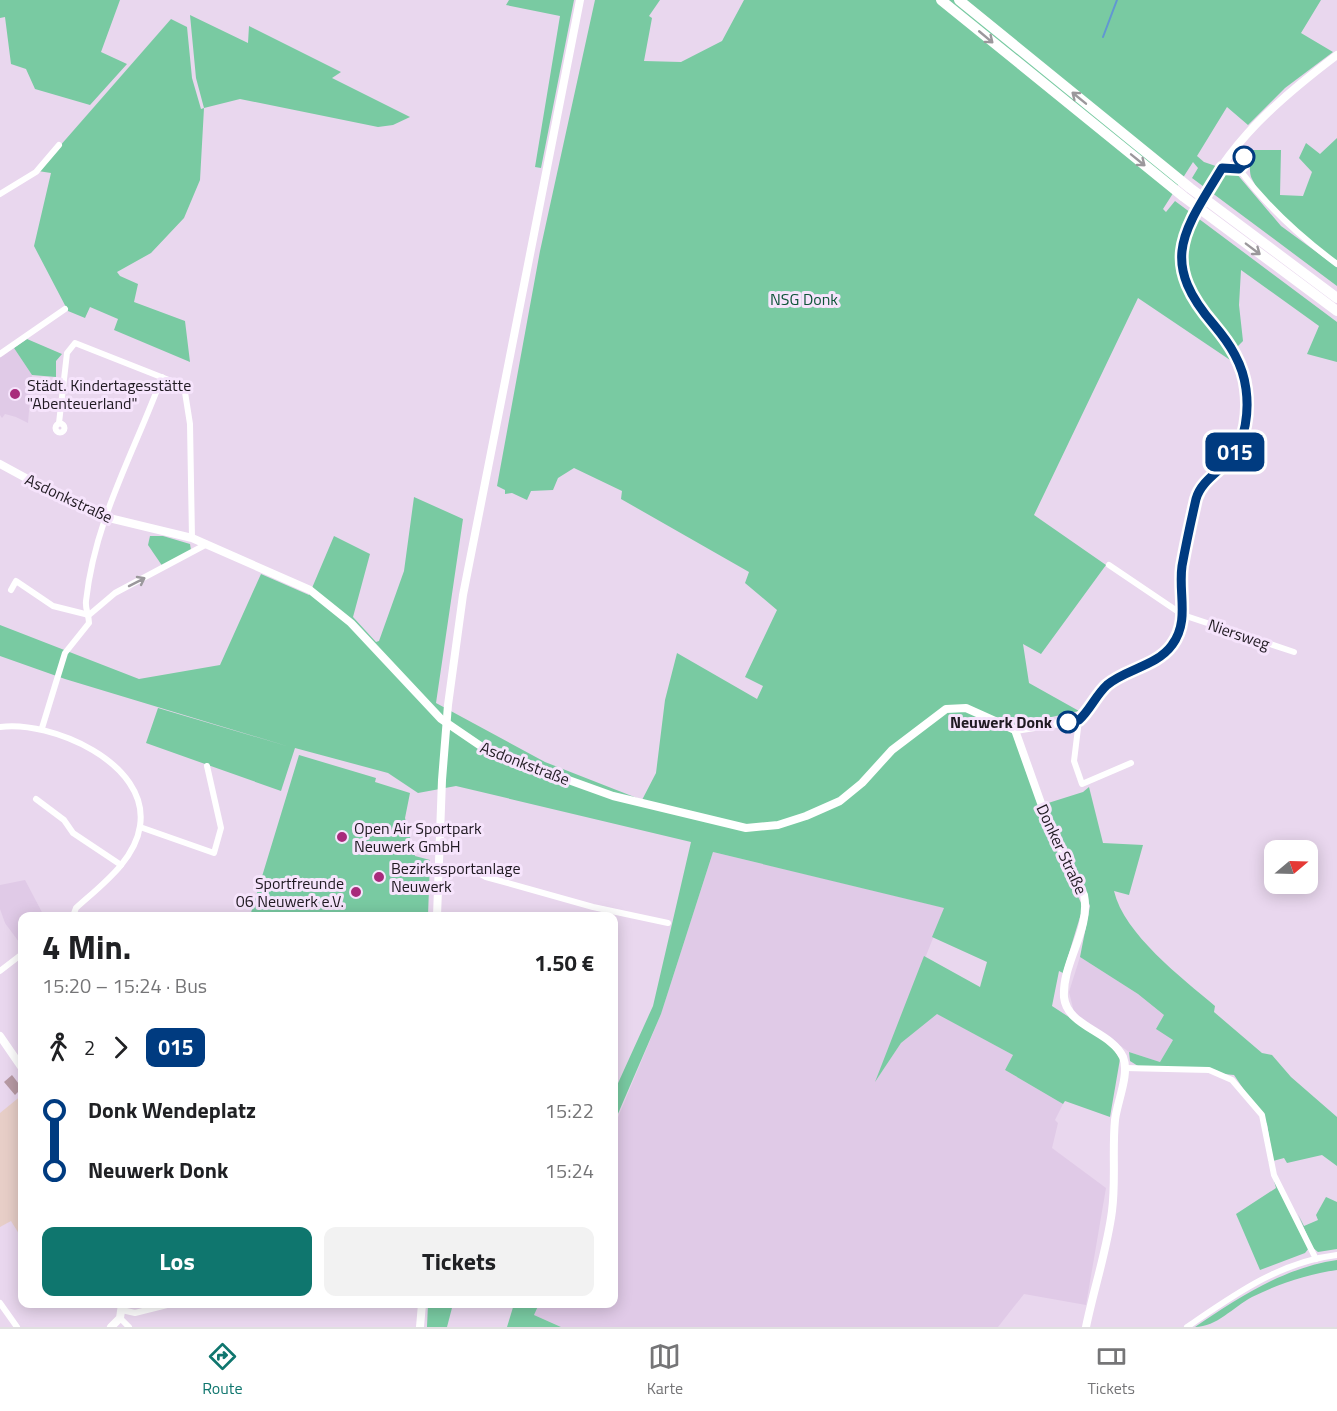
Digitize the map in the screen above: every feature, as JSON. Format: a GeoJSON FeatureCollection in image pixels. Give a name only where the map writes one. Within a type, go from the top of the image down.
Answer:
{"type":"FeatureCollection","features":[{"type":"Feature","properties":{"kind":"highway"},"geometry":{"type":"LineString","coordinates":[[941,0],[1337,312]]}},
{"type":"Feature","properties":{"kind":"highway"},"geometry":{"type":"LineString","coordinates":[[959,0],[1187,192]]}},
{"type":"Feature","properties":{"kind":"highway"},"geometry":{"type":"LineString","coordinates":[[1209,209],[1337,298]]}},
{"type":"Feature","properties":{"kind":"street"},"geometry":{"type":"LineString","coordinates":[[437,912],[442,780],[463,595],[580,0]]}},
{"type":"Feature","properties":{"kind":"street"},"geometry":{"type":"LineString","coordinates":[[1131,763],[1082,784],[1074,761],[1079,720],[1107,685],[1163,655],[1171,647],[1182,626],[1180,587],[1182,566],[1197,497],[1208,480],[1231,458],[1238,447],[1246,418],[1246,387],[1237,358],[1224,337],[1198,307],[1188,290],[1182,271],[1181,251],[1184,234],[1242,137],[1291,89],[1337,55]]}},
{"type":"Feature","properties":{"kind":"street"},"geometry":{"type":"LineString","coordinates":[[0,194],[36,172],[59,145]]}},
{"type":"Feature","properties":{"kind":"street"},"geometry":{"type":"LineString","coordinates":[[1222,168],[1239,169],[1270,209],[1305,241],[1337,264]]}},
{"type":"Feature","properties":{"kind":"street"},"geometry":{"type":"LineString","coordinates":[[0,354],[64,309]]}},
{"type":"Feature","properties":{"kind":"street"},"geometry":{"type":"LineString","coordinates":[[59,423],[67,353],[75,343],[182,383],[187,390],[193,486],[192,538]]}},
{"type":"Feature","properties":{"kind":"street"},"geometry":{"type":"LineString","coordinates":[[42,728],[65,653],[89,623],[85,604],[98,538],[123,465],[162,377]]}},
{"type":"Feature","properties":{"kind":"street","name":"Asdonkstraße"},"geometry":{"type":"LineString","coordinates":[[0,464],[70,502],[105,517],[192,538],[295,582],[324,599],[351,623],[426,705],[472,742],[510,760],[613,796],[755,829],[806,816],[840,801],[862,783],[891,750],[946,709],[966,708],[1015,730]]}},
{"type":"Feature","properties":{"kind":"street"},"geometry":{"type":"LineString","coordinates":[[89,615],[116,593],[207,544]]}},
{"type":"Feature","properties":{"kind":"street"},"geometry":{"type":"LineString","coordinates":[[1108,565],[1183,615]]}},
{"type":"Feature","properties":{"kind":"street"},"geometry":{"type":"LineString","coordinates":[[11,590],[16,581],[53,606],[89,615]]}},
{"type":"Feature","properties":{"kind":"street","name":"Niersweg"},"geometry":{"type":"LineString","coordinates":[[1183,615],[1294,652]]}},
{"type":"Feature","properties":{"kind":"street"},"geometry":{"type":"LineString","coordinates":[[1015,730],[1079,720]]}},
{"type":"Feature","properties":{"kind":"street"},"geometry":{"type":"LineString","coordinates":[[0,727],[42,728],[91,750],[120,770],[138,799],[140,827],[136,839],[121,865],[76,908],[75,912]]}},
{"type":"Feature","properties":{"kind":"street","name":"Donker Straße"},"geometry":{"type":"LineString","coordinates":[[1015,730],[1047,820],[1084,895],[1087,908],[1067,977],[1064,998],[1073,1016],[1115,1046],[1123,1059],[1125,1068]]}},
{"type":"Feature","properties":{"kind":"street"},"geometry":{"type":"LineString","coordinates":[[140,827],[214,853],[221,828],[207,766]]}},
{"type":"Feature","properties":{"kind":"street"},"geometry":{"type":"LineString","coordinates":[[36,799],[64,820],[73,833],[121,865]]}},
{"type":"Feature","properties":{"kind":"street"},"geometry":{"type":"LineString","coordinates":[[475,871],[486,877],[616,912]]}},
{"type":"Feature","properties":{"kind":"street"},"geometry":{"type":"LineString","coordinates":[[592,912],[593,907]]}},
{"type":"Feature","properties":{"kind":"street"},"geometry":{"type":"LineString","coordinates":[[618,912],[668,923]]}},
{"type":"Feature","properties":{"kind":"street"},"geometry":{"type":"LineString","coordinates":[[0,971],[18,957]]}},
{"type":"Feature","properties":{"kind":"street"},"geometry":{"type":"LineString","coordinates":[[0,1037],[18,1062]]}},
{"type":"Feature","properties":{"kind":"street"},"geometry":{"type":"LineString","coordinates":[[1086,1327],[1112,1213],[1115,1121],[1125,1068],[1209,1070],[1232,1080],[1262,1115],[1276,1181],[1298,1218],[1316,1259]]}},
{"type":"Feature","properties":{"kind":"street"},"geometry":{"type":"LineString","coordinates":[[1187,1327],[1249,1285],[1278,1271],[1337,1255]]}},
{"type":"Feature","properties":{"kind":"street"},"geometry":{"type":"LineString","coordinates":[[0,1303],[17,1327]]}},
{"type":"Feature","properties":{"kind":"street"},"geometry":{"type":"LineString","coordinates":[[122,1311],[135,1313],[155,1308]]}},
{"type":"Feature","properties":{"kind":"street"},"geometry":{"type":"LineString","coordinates":[[420,1327],[422,1308]]}},
{"type":"Feature","properties":{"kind":"street"},"geometry":{"type":"LineString","coordinates":[[111,1327],[122,1311]]}},
{"type":"Feature","properties":{"kind":"street"},"geometry":{"type":"LineString","coordinates":[[122,1311],[129,1327]]}},
{"type":"Feature","properties":{"kind":"shaded area","name":"Städt. Kindertagesstätte \"Abenteuerland\""},"geometry":{"type":"Polygon","coordinates":[[[14,348],[32,375],[28,423],[16,417],[5,414],[2,418],[0,415],[0,358],[14,348]]]}},
{"type":"Feature","properties":{"kind":"shaded area"},"geometry":{"type":"Polygon","coordinates":[[[713,852],[945,908],[877,1079],[901,1043],[936,1013],[1013,1055],[1005,1070],[1063,1104],[1055,1120],[1058,1123],[1052,1148],[1106,1188],[1086,1305],[1024,1294],[998,1327],[561,1327],[534,1315],[537,1308],[618,1308],[618,1117],[661,1014],[713,852]]]}},
{"type":"Feature","properties":{"kind":"shaded area"},"geometry":{"type":"Polygon","coordinates":[[[25,880],[42,912],[18,912],[18,941],[5,923],[0,909],[0,885],[25,880]]]}},
{"type":"Feature","properties":{"kind":"shaded area"},"geometry":{"type":"Polygon","coordinates":[[[1080,957],[1138,994],[1165,1016],[1173,1040],[1160,1062],[1129,1052],[1074,1012],[1069,992],[1080,957]]]}},
{"type":"Feature","properties":{"kind":"shaded area"},"geometry":{"type":"Polygon","coordinates":[[[18,1098],[18,1232],[11,1221],[0,1227],[0,1113],[18,1098]]]}},
{"type":"Feature","properties":{"kind":"green space"},"geometry":{"type":"Polygon","coordinates":[[[0,0],[120,0],[101,52],[127,64],[90,105],[35,89],[26,69],[11,64],[5,17],[0,18],[0,0]]]}},
{"type":"Feature","properties":{"kind":"green space"},"geometry":{"type":"Polygon","coordinates":[[[509,0],[574,0],[541,168],[535,167],[560,16],[506,5],[509,0]]]}},
{"type":"Feature","properties":{"kind":"green space","name":"NSG Donk"},"geometry":{"type":"Polygon","coordinates":[[[595,0],[660,0],[649,16],[652,18],[644,61],[681,62],[722,41],[744,0],[1321,0],[1301,33],[1333,52],[1285,88],[1248,125],[1227,107],[1197,156],[1204,162],[1236,173],[1281,226],[1337,267],[1337,286],[1192,178],[1198,168],[1193,162],[1163,209],[1166,212],[1175,201],[1337,322],[1337,362],[1307,354],[1319,326],[1241,270],[1239,305],[1243,341],[1237,347],[1233,362],[1138,298],[1034,515],[1106,565],[1041,654],[1023,644],[1029,683],[1079,711],[1010,726],[1056,850],[1083,907],[1063,973],[1059,971],[1052,1006],[1110,1044],[1120,1059],[1110,1117],[1065,1101],[1063,1104],[1005,1070],[1013,1055],[937,1014],[901,1043],[875,1082],[924,956],[980,987],[987,962],[932,937],[944,908],[713,852],[661,1014],[618,1114],[618,1083],[653,1006],[691,842],[456,786],[418,793],[388,773],[295,748],[281,791],[146,743],[158,708],[290,747],[65,679],[0,656],[0,625],[139,679],[220,665],[261,574],[309,595],[334,536],[370,554],[353,617],[376,642],[379,641],[404,571],[414,497],[463,519],[436,703],[545,762],[642,800],[656,773],[665,700],[677,653],[757,699],[763,686],[745,677],[777,610],[745,583],[749,572],[621,499],[622,491],[574,468],[558,478],[553,490],[531,491],[527,500],[512,493],[505,494],[505,490],[497,486],[540,251],[595,0]]]}},
{"type":"Feature","properties":{"kind":"green space"},"geometry":{"type":"Polygon","coordinates":[[[190,15],[248,43],[249,26],[341,72],[332,78],[410,117],[393,125],[378,127],[240,99],[204,108],[196,78],[190,15]]]}},
{"type":"Feature","properties":{"kind":"green space"},"geometry":{"type":"Polygon","coordinates":[[[171,19],[187,27],[192,78],[201,109],[204,108],[200,180],[184,218],[151,253],[117,272],[120,276],[138,284],[134,302],[185,321],[190,362],[114,330],[118,319],[90,307],[85,318],[68,311],[34,246],[51,173],[38,171],[171,19]]]}},
{"type":"Feature","properties":{"kind":"green space"},"geometry":{"type":"Polygon","coordinates":[[[1337,138],[1337,261],[1302,235],[1267,202],[1251,176],[1250,169],[1251,150],[1281,150],[1280,195],[1303,196],[1312,172],[1299,158],[1306,143],[1320,154],[1337,138]]]}},
{"type":"Feature","properties":{"kind":"green space"},"geometry":{"type":"Polygon","coordinates":[[[27,339],[62,354],[56,361],[56,377],[32,375],[14,348],[27,339]]]}},
{"type":"Feature","properties":{"kind":"green space"},"geometry":{"type":"Polygon","coordinates":[[[150,536],[163,536],[190,544],[191,550],[163,567],[148,545],[150,536]]]}},
{"type":"Feature","properties":{"kind":"green space","name":"Open Air Sportpark Neuwerk GmbH"},"geometry":{"type":"Polygon","coordinates":[[[299,755],[376,778],[375,782],[410,793],[405,818],[415,856],[430,860],[428,912],[251,912],[299,755]]]}},
{"type":"Feature","properties":{"kind":"green space"},"geometry":{"type":"Polygon","coordinates":[[[1089,787],[1103,843],[1143,845],[1129,895],[1114,891],[1129,923],[1171,969],[1215,1006],[1214,1012],[1262,1053],[1272,1055],[1291,1077],[1337,1117],[1337,1166],[1322,1155],[1287,1163],[1284,1158],[1273,1161],[1267,1124],[1234,1075],[1138,1066],[1130,1061],[1129,1052],[1160,1062],[1173,1040],[1156,1029],[1164,1015],[1138,994],[1080,957],[1090,906],[1081,881],[1045,804],[1083,792],[1089,787]]]}},
{"type":"Feature","properties":{"kind":"green space"},"geometry":{"type":"Polygon","coordinates":[[[1268,1159],[1309,1248],[1305,1253],[1260,1270],[1236,1214],[1276,1188],[1268,1159]]]}},
{"type":"Feature","properties":{"kind":"green space"},"geometry":{"type":"Polygon","coordinates":[[[1326,1197],[1337,1202],[1337,1249],[1318,1252],[1312,1247],[1298,1214],[1304,1226],[1318,1220],[1316,1215],[1326,1197]]]}},
{"type":"Feature","properties":{"kind":"green space"},"geometry":{"type":"Polygon","coordinates":[[[1337,1260],[1337,1270],[1304,1277],[1272,1288],[1245,1301],[1211,1324],[1195,1327],[1263,1285],[1298,1270],[1337,1260]]]}},
{"type":"Feature","properties":{"kind":"green space"},"geometry":{"type":"Polygon","coordinates":[[[428,1308],[452,1308],[447,1327],[427,1327],[428,1308]]]}},
{"type":"Feature","properties":{"kind":"green space"},"geometry":{"type":"Polygon","coordinates":[[[513,1308],[537,1308],[534,1315],[561,1327],[507,1327],[513,1308]]]}},
{"type":"Feature","properties":{"kind":"building"},"geometry":{"type":"Polygon","coordinates":[[[12,1075],[18,1083],[18,1092],[15,1095],[4,1082],[12,1075]]]}},
{"type":"Feature","properties":{"kind":"waterway"},"geometry":{"type":"LineString","coordinates":[[1103,37],[1117,0]]}},
{"type":"Feature","properties":{"kind":"bus line","name":"015"},"geometry":{"type":"LineString","coordinates":[[1068,722],[1079,720],[1107,685],[1163,655],[1171,647],[1182,626],[1180,587],[1182,566],[1197,497],[1201,488],[1231,458],[1243,432],[1247,404],[1243,374],[1231,347],[1198,307],[1188,290],[1182,271],[1181,251],[1184,234],[1191,219],[1222,168],[1239,169],[1243,165],[1244,157]]}},
{"type":"Feature","properties":{"kind":"place","name":"Städt. Kindertagesstätte \"Abenteuerland\""},"geometry":{"type":"Point","coordinates":[15,394]}},
{"type":"Feature","properties":{"kind":"place","name":"Neuwerk Donk"},"geometry":{"type":"Point","coordinates":[1068,722]}},
{"type":"Feature","properties":{"kind":"place","name":"Open Air Sportpark Neuwerk GmbH"},"geometry":{"type":"Point","coordinates":[342,837]}},
{"type":"Feature","properties":{"kind":"place","name":"Bezirkssportanlage Neuwerk"},"geometry":{"type":"Point","coordinates":[379,877]}},
{"type":"Feature","properties":{"kind":"place","name":"Sportfreunde 06 Neuwerk e.V."},"geometry":{"type":"Point","coordinates":[356,892]}}]}
